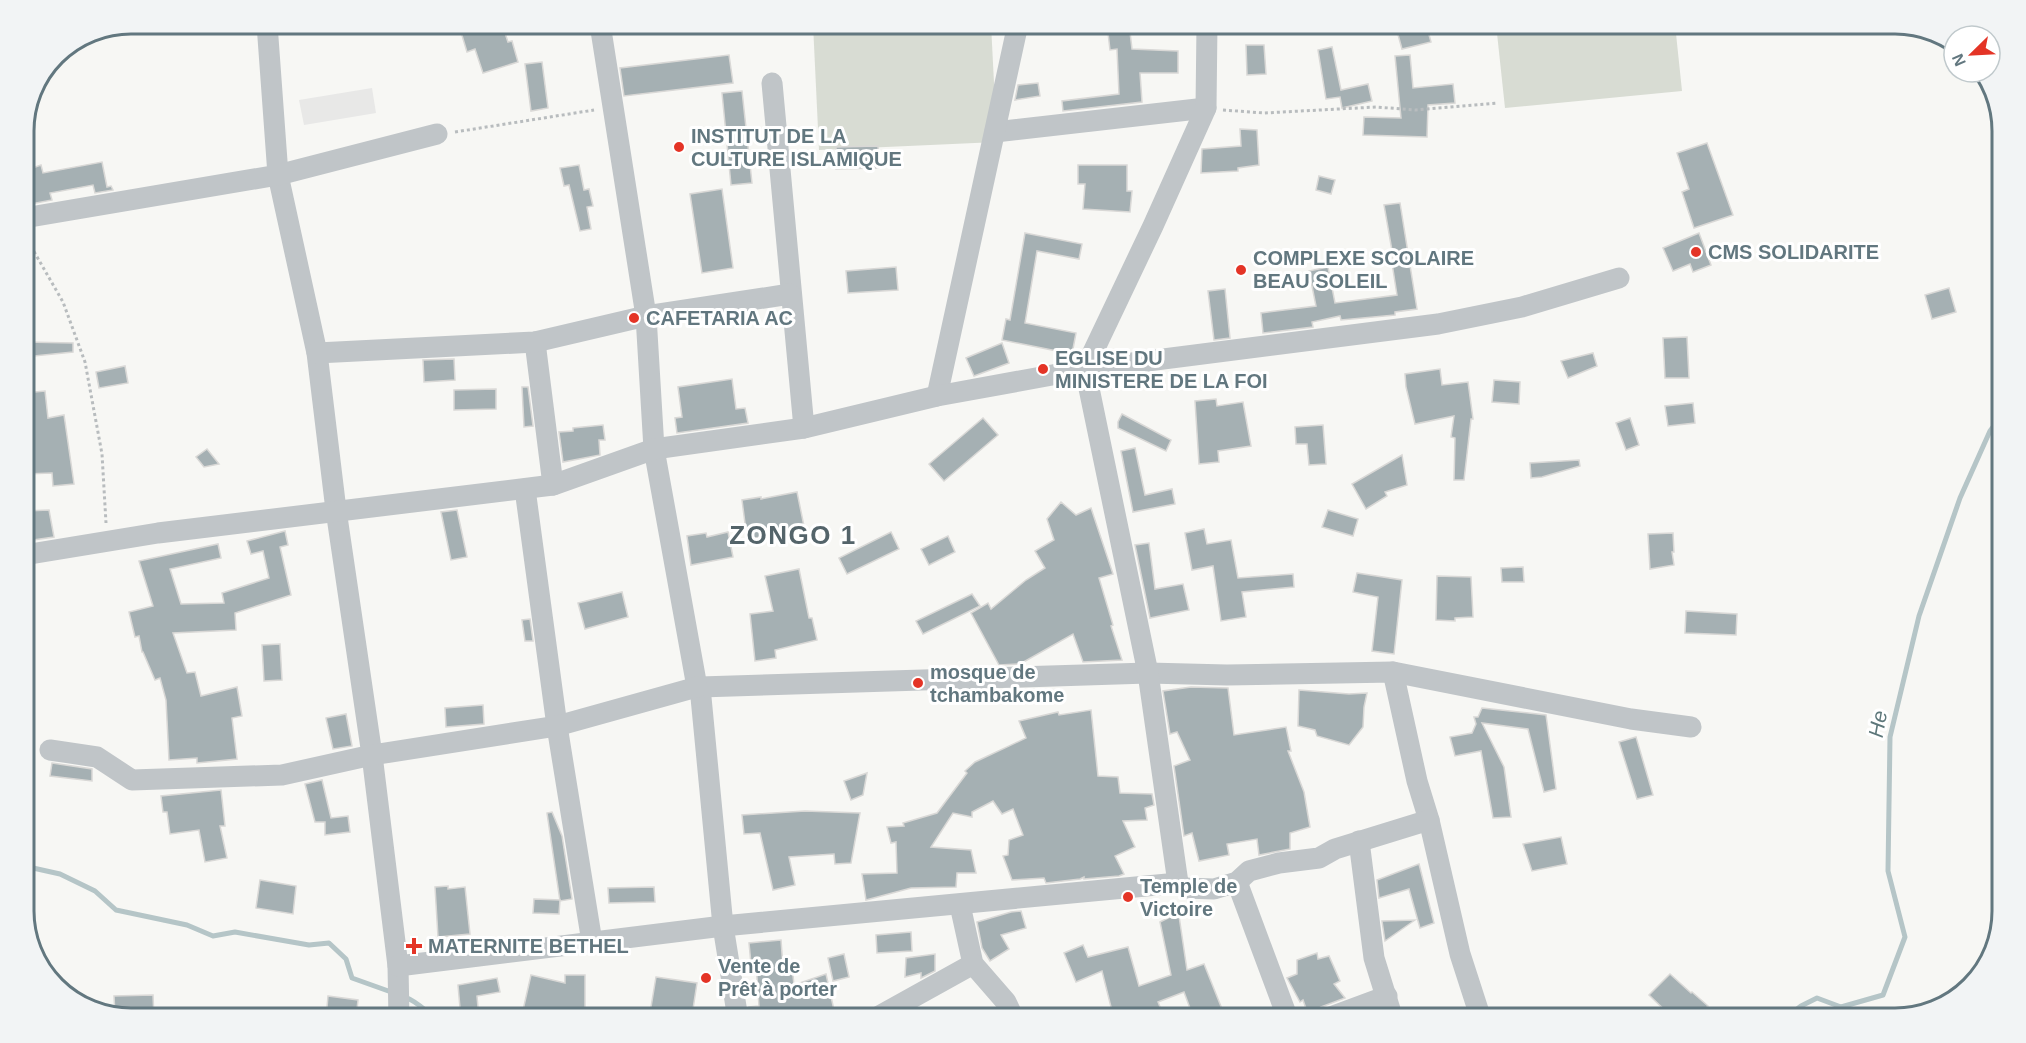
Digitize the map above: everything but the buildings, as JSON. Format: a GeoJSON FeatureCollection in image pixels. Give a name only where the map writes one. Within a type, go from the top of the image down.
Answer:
{"type":"FeatureCollection","features":[{"type":"Feature","properties":{"kind":"street"},"geometry":{"type":"LineString","coordinates":[[268,34],[278,175],[317,353],[336,510],[372,755],[398,966],[399,1009]]}},
{"type":"Feature","properties":{"kind":"street"},"geometry":{"type":"LineString","coordinates":[[602,34],[646,316],[654,448],[699,687],[723,926],[736,1009]]}},
{"type":"Feature","properties":{"kind":"street"},"geometry":{"type":"LineString","coordinates":[[937,396],[1016,34]]}},
{"type":"Feature","properties":{"kind":"street"},"geometry":{"type":"LineString","coordinates":[[1178,883],[1148,673],[1085,369],[1206,108],[1207,34]]}},
{"type":"Feature","properties":{"kind":"street"},"geometry":{"type":"LineString","coordinates":[[772,84],[804,428]]}},
{"type":"Feature","properties":{"kind":"street"},"geometry":{"type":"LineString","coordinates":[[995,132],[1206,108]]}},
{"type":"Feature","properties":{"kind":"street"},"geometry":{"type":"LineString","coordinates":[[35,216],[278,175],[437,134]]}},
{"type":"Feature","properties":{"kind":"street"},"geometry":{"type":"LineString","coordinates":[[35,553],[158,533],[553,485],[654,448],[804,428],[937,396],[1085,369],[1438,324],[1522,307],[1619,278]]}},
{"type":"Feature","properties":{"kind":"street"},"geometry":{"type":"LineString","coordinates":[[317,353],[535,342],[646,316],[790,294]]}},
{"type":"Feature","properties":{"kind":"street"},"geometry":{"type":"LineString","coordinates":[[535,342],[553,485]]}},
{"type":"Feature","properties":{"kind":"street"},"geometry":{"type":"LineString","coordinates":[[525,489],[557,726],[592,942]]}},
{"type":"Feature","properties":{"kind":"street"},"geometry":{"type":"LineString","coordinates":[[1393,672],[1417,781],[1429,820],[1460,954],[1478,1009]]}},
{"type":"Feature","properties":{"kind":"street"},"geometry":{"type":"LineString","coordinates":[[50,750],[97,757],[132,780],[282,775],[372,755],[557,726],[699,687],[1148,673],[1227,675],[1393,672],[1631,719],[1691,727]]}},
{"type":"Feature","properties":{"kind":"street"},"geometry":{"type":"LineString","coordinates":[[398,966],[723,926],[1178,883],[1185,888],[1214,888],[1237,882],[1249,871],[1279,863],[1319,858],[1335,849],[1429,820]]}},
{"type":"Feature","properties":{"kind":"street"},"geometry":{"type":"LineString","coordinates":[[1359,841],[1374,958],[1390,1009]]}},
{"type":"Feature","properties":{"kind":"street"},"geometry":{"type":"LineString","coordinates":[[1237,882],[1284,1009]]}},
{"type":"Feature","properties":{"kind":"street"},"geometry":{"type":"LineString","coordinates":[[960,905],[973,964],[1006,1002],[1009,1009]]}},
{"type":"Feature","properties":{"kind":"street"},"geometry":{"type":"LineString","coordinates":[[892,1009],[973,964]]}},
{"type":"Feature","properties":{"kind":"street"},"geometry":{"type":"LineString","coordinates":[[1352,1009],[1387,996]]}},
{"type":"Feature","properties":{"kind":"path"},"geometry":{"type":"LineString","coordinates":[[1206,108],[1264,113],[1376,107],[1416,110],[1497,103]]}},
{"type":"Feature","properties":{"kind":"path"},"geometry":{"type":"LineString","coordinates":[[437,134],[613,106]]}},
{"type":"Feature","properties":{"kind":"path"},"geometry":{"type":"LineString","coordinates":[[35,254],[63,302],[85,362],[102,454],[107,543]]}},
{"type":"Feature","properties":{"kind":"shaded area"},"geometry":{"type":"Polygon","coordinates":[[[813,34],[992,34],[997,142],[819,150],[813,34]]]}},
{"type":"Feature","properties":{"kind":"shaded area"},"geometry":{"type":"Polygon","coordinates":[[[1497,34],[1676,34],[1682,91],[1505,108],[1497,34]]]}},
{"type":"Feature","properties":{"kind":"shaded area"},"geometry":{"type":"Polygon","coordinates":[[[372,88],[376,113],[304,125],[299,100],[372,88]]]}},
{"type":"Feature","properties":{"kind":"waterway","name":"He"},"geometry":{"type":"LineString","coordinates":[[1840,1009],[1883,995],[1905,937],[1888,871],[1890,737],[1919,616],[1960,498],[1991,429]]}},
{"type":"Feature","properties":{"kind":"waterway"},"geometry":{"type":"LineString","coordinates":[[35,868],[60,874],[95,891],[116,910],[187,925],[213,936],[235,932],[309,945],[329,943],[346,959],[352,978],[394,993]]}},
{"type":"Feature","properties":{"kind":"waterway"},"geometry":{"type":"LineString","coordinates":[[405,997],[424,1009]]}},
{"type":"Feature","properties":{"kind":"waterway"},"geometry":{"type":"LineString","coordinates":[[1797,1009],[1817,998],[1841,1007]]}},
{"type":"Feature","properties":{"kind":"place","name":"INSTITUT DE LA CULTURE ISLAMIQUE"},"geometry":{"type":"Point","coordinates":[679,147]}},
{"type":"Feature","properties":{"kind":"place","name":"CMS SOLIDARITE"},"geometry":{"type":"Point","coordinates":[1696,252]}},
{"type":"Feature","properties":{"kind":"place","name":"COMPLEXE SCOLAIRE BEAU SOLEIL"},"geometry":{"type":"Point","coordinates":[1241,270]}},
{"type":"Feature","properties":{"kind":"place","name":"CAFETARIA AC"},"geometry":{"type":"Point","coordinates":[634,318]}},
{"type":"Feature","properties":{"kind":"place","name":"EGLISE DU MINISTERE DE LA FOI"},"geometry":{"type":"Point","coordinates":[1043,369]}},
{"type":"Feature","properties":{"kind":"place","name":"mosque de tchambakome"},"geometry":{"type":"Point","coordinates":[918,683]}},
{"type":"Feature","properties":{"kind":"place","name":"Temple de Victoire"},"geometry":{"type":"Point","coordinates":[1128,897]}},
{"type":"Feature","properties":{"kind":"place","name":"MATERNITE BETHEL"},"geometry":{"type":"Point","coordinates":[414,946]}},
{"type":"Feature","properties":{"kind":"place","name":"Vente de Prêt à porter"},"geometry":{"type":"Point","coordinates":[706,978]}},
{"type":"Feature","properties":{"kind":"district","name":"ZONGO 1"},"geometry":{"type":"Point","coordinates":[793,535]}}]}
